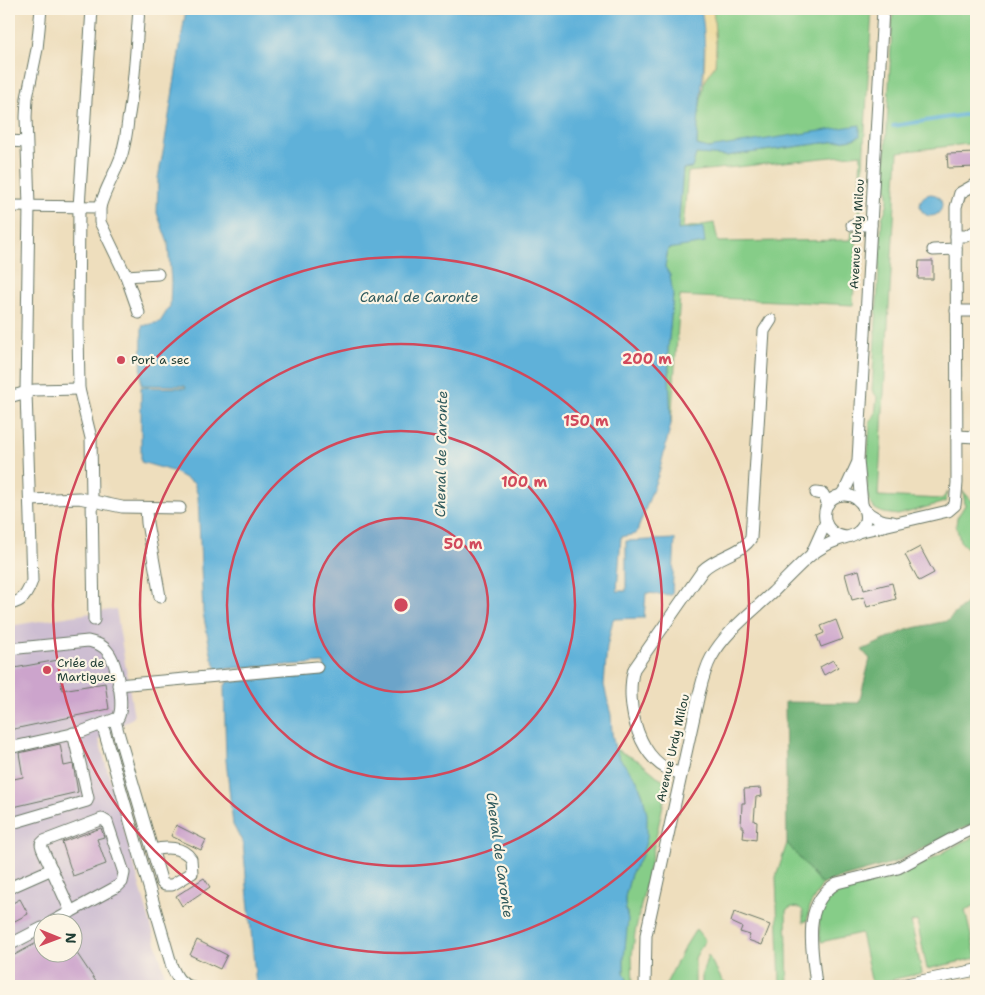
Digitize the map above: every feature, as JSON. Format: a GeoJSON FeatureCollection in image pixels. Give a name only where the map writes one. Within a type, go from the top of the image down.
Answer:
{"type":"FeatureCollection","features":[{"type":"Feature","properties":{"kind":"street"},"geometry":{"type":"LineString","coordinates":[[9,604],[20,601],[27,594],[32,581],[26,392],[30,206],[26,142],[27,98],[37,49],[41,9]]}},
{"type":"Feature","properties":{"kind":"street"},"geometry":{"type":"LineString","coordinates":[[92,9],[79,207],[79,389],[91,438],[94,620]]}},
{"type":"Feature","properties":{"kind":"street"},"geometry":{"type":"LineString","coordinates":[[138,9],[134,86],[126,132],[122,153],[100,207],[100,222],[126,276],[139,313]]}},
{"type":"Feature","properties":{"kind":"street","name":"Avenue Urdy Milou"},"geometry":{"type":"LineString","coordinates":[[863,506],[858,460],[884,9]]}},
{"type":"Feature","properties":{"kind":"street"},"geometry":{"type":"LineString","coordinates":[[9,141],[26,142]]}},
{"type":"Feature","properties":{"kind":"street"},"geometry":{"type":"LineString","coordinates":[[898,522],[878,520],[872,517],[852,496],[841,495],[832,499],[826,507],[824,514],[825,524],[832,533],[847,537],[858,532],[948,511],[953,508],[957,500],[957,199],[960,193],[976,184]]}},
{"type":"Feature","properties":{"kind":"street"},"geometry":{"type":"LineString","coordinates":[[9,206],[100,207]]}},
{"type":"Feature","properties":{"kind":"street"},"geometry":{"type":"LineString","coordinates":[[852,225],[871,225]]}},
{"type":"Feature","properties":{"kind":"street"},"geometry":{"type":"LineString","coordinates":[[956,236],[966,236],[976,231]]}},
{"type":"Feature","properties":{"kind":"street"},"geometry":{"type":"LineString","coordinates":[[933,250],[956,249]]}},
{"type":"Feature","properties":{"kind":"street"},"geometry":{"type":"LineString","coordinates":[[126,276],[158,274]]}},
{"type":"Feature","properties":{"kind":"street"},"geometry":{"type":"LineString","coordinates":[[956,311],[976,312]]}},
{"type":"Feature","properties":{"kind":"street"},"geometry":{"type":"LineString","coordinates":[[681,773],[668,770],[650,754],[642,741],[630,700],[633,674],[634,669],[708,564],[745,545],[751,538],[764,331],[771,320]]}},
{"type":"Feature","properties":{"kind":"street"},"geometry":{"type":"LineString","coordinates":[[9,397],[26,392],[54,388],[79,389]]}},
{"type":"Feature","properties":{"kind":"street"},"geometry":{"type":"LineString","coordinates":[[957,436],[976,437]]}},
{"type":"Feature","properties":{"kind":"street","name":"Avenue Urdy Milou"},"geometry":{"type":"LineString","coordinates":[[841,495],[849,482],[858,460]]}},
{"type":"Feature","properties":{"kind":"street"},"geometry":{"type":"LineString","coordinates":[[816,493],[823,494],[828,504]]}},
{"type":"Feature","properties":{"kind":"street"},"geometry":{"type":"LineString","coordinates":[[30,500],[79,498],[114,506],[180,508]]}},
{"type":"Feature","properties":{"kind":"street"},"geometry":{"type":"LineString","coordinates":[[858,532],[866,516],[863,506]]}},
{"type":"Feature","properties":{"kind":"street"},"geometry":{"type":"LineString","coordinates":[[146,508],[160,597]]}},
{"type":"Feature","properties":{"kind":"street","name":"Avenue Urdy Milou"},"geometry":{"type":"LineString","coordinates":[[811,555],[825,524]]}},
{"type":"Feature","properties":{"kind":"street","name":"Avenue Urdy Milou"},"geometry":{"type":"LineString","coordinates":[[645,986],[646,935],[699,694],[710,658],[733,630],[811,555],[831,543],[847,537]]}},
{"type":"Feature","properties":{"kind":"street"},"geometry":{"type":"LineString","coordinates":[[9,649],[88,641],[96,643],[103,647],[113,660],[121,709],[118,718],[115,720],[90,729],[9,748]]}},
{"type":"Feature","properties":{"kind":"street"},"geometry":{"type":"LineString","coordinates":[[118,685],[317,667]]}},
{"type":"Feature","properties":{"kind":"street"},"geometry":{"type":"LineString","coordinates":[[115,720],[153,850]]}},
{"type":"Feature","properties":{"kind":"street"},"geometry":{"type":"LineString","coordinates":[[102,724],[172,967],[177,978],[185,985],[190,986]]}},
{"type":"Feature","properties":{"kind":"street"},"geometry":{"type":"LineString","coordinates":[[9,824],[88,801],[73,733]]}},
{"type":"Feature","properties":{"kind":"street"},"geometry":{"type":"LineString","coordinates":[[102,819],[107,822],[124,873],[122,882],[71,912],[41,844],[44,840],[102,819]]}},
{"type":"Feature","properties":{"kind":"street"},"geometry":{"type":"LineString","coordinates":[[816,986],[812,925],[815,906],[829,888],[838,883],[898,868],[976,827]]}},
{"type":"Feature","properties":{"kind":"street"},"geometry":{"type":"LineString","coordinates":[[9,888],[52,869]]}},
{"type":"Feature","properties":{"kind":"street"},"geometry":{"type":"LineString","coordinates":[[9,946],[32,933]]}},
{"type":"Feature","properties":{"kind":"street"},"geometry":{"type":"LineString","coordinates":[[896,986],[976,970]]}},
{"type":"Feature","properties":{"kind":"shaded area"},"geometry":{"type":"Polygon","coordinates":[[[116,609],[134,717],[99,740],[168,986],[9,986],[9,626],[116,609]]]}},
{"type":"Feature","properties":{"kind":"green space"},"geometry":{"type":"Polygon","coordinates":[[[713,9],[872,9],[860,216],[858,218],[861,154],[688,172],[683,228],[714,223],[718,242],[851,240],[852,230],[857,233],[853,305],[680,296],[671,424],[668,349],[673,295],[665,267],[668,249],[673,248],[678,231],[683,169],[692,167],[696,153],[726,156],[853,139],[860,136],[708,148],[697,145],[698,117],[704,83],[715,64],[716,45],[713,9]]]}},
{"type":"Feature","properties":{"kind":"green space"},"geometry":{"type":"Polygon","coordinates":[[[893,9],[976,9],[976,143],[898,152],[878,496],[942,499],[948,492],[945,502],[898,515],[883,513],[875,509],[869,501],[867,493],[870,422],[875,414],[877,397],[872,390],[882,218],[888,201],[884,183],[893,9]]]}},
{"type":"Feature","properties":{"kind":"green space"},"geometry":{"type":"Polygon","coordinates":[[[963,491],[972,501],[976,500],[976,551],[966,547],[960,541],[956,525],[957,518],[965,505],[963,491]]]}},
{"type":"Feature","properties":{"kind":"green space"},"geometry":{"type":"Polygon","coordinates":[[[976,594],[976,822],[896,862],[833,880],[822,885],[787,843],[785,702],[859,703],[870,659],[862,650],[909,629],[947,621],[976,594]]]}},
{"type":"Feature","properties":{"kind":"green space"},"geometry":{"type":"Polygon","coordinates":[[[615,749],[639,761],[657,776],[668,782],[635,933],[632,956],[633,986],[629,986],[624,972],[627,913],[625,897],[631,874],[642,855],[643,796],[637,780],[620,759],[615,749]]]}},
{"type":"Feature","properties":{"kind":"green space"},"geometry":{"type":"Polygon","coordinates":[[[976,836],[976,905],[965,910],[976,958],[927,969],[917,921],[911,922],[922,973],[872,984],[861,933],[821,942],[819,918],[823,908],[839,892],[903,875],[976,836]]]}},
{"type":"Feature","properties":{"kind":"green space"},"geometry":{"type":"Polygon","coordinates":[[[787,843],[822,885],[810,905],[807,921],[803,922],[803,911],[800,908],[792,907],[786,910],[788,986],[780,986],[776,877],[787,843]]]}},
{"type":"Feature","properties":{"kind":"green space"},"geometry":{"type":"Polygon","coordinates":[[[696,929],[705,940],[695,958],[695,986],[665,986],[683,950],[696,929]]]}},
{"type":"Feature","properties":{"kind":"green space"},"geometry":{"type":"Polygon","coordinates":[[[708,955],[723,982],[731,986],[702,986],[702,974],[708,955]]]}},
{"type":"Feature","properties":{"kind":"sand"},"geometry":{"type":"Polygon","coordinates":[[[701,9],[713,9],[716,45],[715,64],[704,83],[705,49],[701,9]]]}},
{"type":"Feature","properties":{"kind":"water","name":"Canal de Caronte"},"geometry":{"type":"Polygon","coordinates":[[[186,9],[701,9],[704,60],[697,145],[708,148],[860,125],[860,136],[853,139],[726,156],[696,154],[692,168],[683,169],[678,230],[703,227],[705,243],[668,249],[665,267],[670,275],[673,295],[668,349],[671,424],[659,473],[636,534],[621,537],[617,591],[626,591],[626,541],[675,539],[672,595],[646,593],[644,618],[613,619],[607,647],[604,685],[611,715],[615,749],[620,759],[637,780],[647,814],[647,838],[642,855],[631,874],[625,897],[628,920],[624,972],[629,986],[256,986],[243,843],[233,825],[226,760],[224,688],[227,682],[325,675],[324,663],[217,669],[212,658],[203,613],[198,496],[194,483],[172,471],[141,462],[141,387],[186,388],[185,386],[141,385],[142,326],[160,322],[170,306],[171,282],[168,243],[157,213],[158,178],[186,9]]]}},
{"type":"Feature","properties":{"kind":"water"},"geometry":{"type":"Polygon","coordinates":[[[931,194],[939,197],[942,205],[939,213],[931,216],[923,213],[920,205],[923,197],[931,194]]]}},
{"type":"Feature","properties":{"kind":"building"},"geometry":{"type":"Polygon","coordinates":[[[976,153],[976,167],[948,168],[947,154],[976,153]]]}},
{"type":"Feature","properties":{"kind":"building"},"geometry":{"type":"Polygon","coordinates":[[[919,261],[933,261],[933,279],[918,279],[919,261]]]}},
{"type":"Feature","properties":{"kind":"building"},"geometry":{"type":"Polygon","coordinates":[[[920,547],[934,573],[919,581],[905,555],[920,547]]]}},
{"type":"Feature","properties":{"kind":"building"},"geometry":{"type":"Polygon","coordinates":[[[859,570],[864,590],[892,583],[896,599],[867,607],[864,597],[852,600],[845,574],[859,570]]]}},
{"type":"Feature","properties":{"kind":"building"},"geometry":{"type":"Polygon","coordinates":[[[836,620],[843,639],[821,647],[817,636],[824,633],[821,626],[836,620]]]}},
{"type":"Feature","properties":{"kind":"building"},"geometry":{"type":"Polygon","coordinates":[[[58,660],[62,690],[105,683],[109,709],[9,730],[9,669],[58,660]]]}},
{"type":"Feature","properties":{"kind":"building"},"geometry":{"type":"Polygon","coordinates":[[[833,660],[838,667],[824,675],[820,667],[833,660]]]}},
{"type":"Feature","properties":{"kind":"building"},"geometry":{"type":"Polygon","coordinates":[[[60,744],[64,766],[73,764],[78,792],[9,808],[9,780],[23,777],[19,753],[60,744]]]}},
{"type":"Feature","properties":{"kind":"building"},"geometry":{"type":"Polygon","coordinates":[[[761,788],[762,796],[756,797],[754,821],[757,822],[756,840],[743,838],[744,827],[741,827],[742,803],[745,803],[744,789],[761,788]]]}},
{"type":"Feature","properties":{"kind":"building"},"geometry":{"type":"Polygon","coordinates":[[[176,825],[206,840],[201,850],[171,836],[176,825]]]}},
{"type":"Feature","properties":{"kind":"building"},"geometry":{"type":"Polygon","coordinates":[[[101,828],[104,837],[97,839],[106,864],[73,876],[62,842],[101,828]]]}},
{"type":"Feature","properties":{"kind":"building"},"geometry":{"type":"Polygon","coordinates":[[[204,878],[210,887],[182,906],[176,896],[204,878]]]}},
{"type":"Feature","properties":{"kind":"building"},"geometry":{"type":"Polygon","coordinates":[[[20,899],[28,914],[9,924],[9,905],[20,899]]]}},
{"type":"Feature","properties":{"kind":"building"},"geometry":{"type":"Polygon","coordinates":[[[734,912],[770,925],[762,945],[748,940],[750,935],[740,932],[742,927],[731,922],[734,912]]]}},
{"type":"Feature","properties":{"kind":"building"},"geometry":{"type":"Polygon","coordinates":[[[197,940],[227,955],[220,969],[190,955],[197,940]]]}},
{"type":"Feature","properties":{"kind":"building"},"geometry":{"type":"Polygon","coordinates":[[[32,945],[32,962],[82,961],[99,986],[9,986],[9,958],[32,945]]]}},
{"type":"Feature","properties":{"kind":"waterway"},"geometry":{"type":"LineString","coordinates":[[893,126],[976,113]]}},
{"type":"Feature","properties":{"kind":"place","name":"Port a sec"},"geometry":{"type":"Point","coordinates":[121,360]}},
{"type":"Feature","properties":{"kind":"place","name":"Criée de Martigues"},"geometry":{"type":"Point","coordinates":[47,670]}},
{"type":"Feature","properties":{"kind":"water label","name":"Chenal de Caronte"},"geometry":{"type":"Point","coordinates":[441,454]}},
{"type":"Feature","properties":{"kind":"water label","name":"Chenal de Caronte"},"geometry":{"type":"Point","coordinates":[500,855]}}]}
